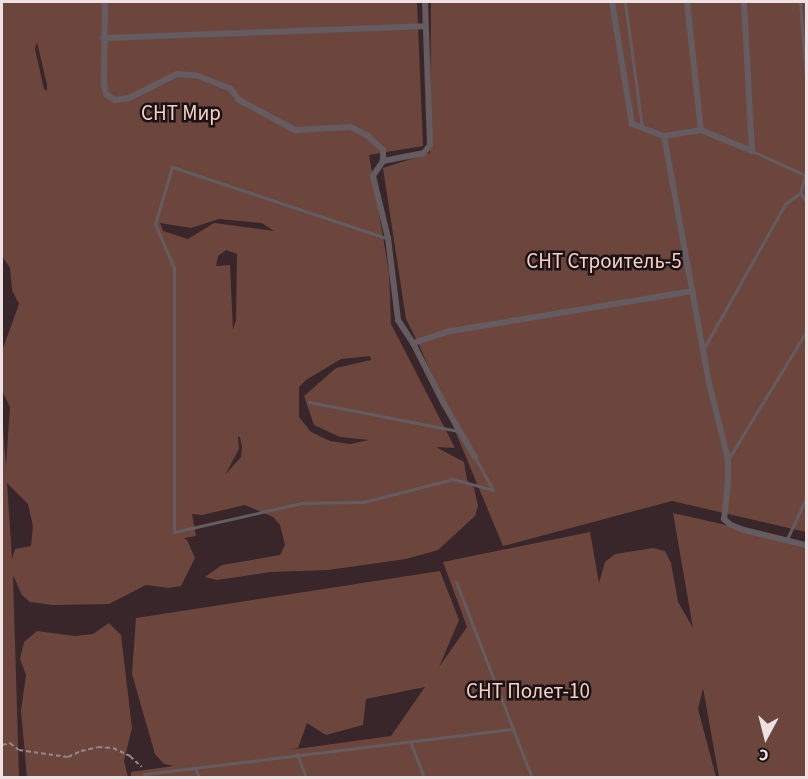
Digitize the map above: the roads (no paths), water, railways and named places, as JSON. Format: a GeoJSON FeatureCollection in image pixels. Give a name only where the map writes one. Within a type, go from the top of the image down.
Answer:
{"type":"FeatureCollection","features":[{"type":"Feature","properties":{"kind":"street"},"geometry":{"type":"LineString","coordinates":[[105,2],[103,38],[106,94],[115,100],[129,98],[177,74],[198,76],[230,88],[239,100],[295,130],[351,127],[368,136],[382,150],[382,161],[373,176],[388,238],[399,320],[475,457]]}},
{"type":"Feature","properties":{"kind":"street"},"geometry":{"type":"LineString","coordinates":[[382,161],[424,153],[430,145],[424,26],[426,2]]}},
{"type":"Feature","properties":{"kind":"street"},"geometry":{"type":"LineString","coordinates":[[612,2],[632,124],[664,136],[700,130],[752,152],[744,2]]}},
{"type":"Feature","properties":{"kind":"street"},"geometry":{"type":"LineString","coordinates":[[687,2],[700,130]]}},
{"type":"Feature","properties":{"kind":"street"},"geometry":{"type":"LineString","coordinates":[[103,38],[424,26]]}},
{"type":"Feature","properties":{"kind":"street"},"geometry":{"type":"LineString","coordinates":[[664,136],[703,350],[728,459],[724,519],[731,525],[744,530],[807,545]]}},
{"type":"Feature","properties":{"kind":"street"},"geometry":{"type":"LineString","coordinates":[[412,343],[451,331],[693,291]]}},
{"type":"Feature","properties":{"kind":"lane"},"geometry":{"type":"LineString","coordinates":[[625,2],[642,128]]}},
{"type":"Feature","properties":{"kind":"lane"},"geometry":{"type":"LineString","coordinates":[[801,2],[807,79]]}},
{"type":"Feature","properties":{"kind":"lane"},"geometry":{"type":"LineString","coordinates":[[703,350],[785,204],[800,193],[806,174],[752,152]]}},
{"type":"Feature","properties":{"kind":"lane"},"geometry":{"type":"LineString","coordinates":[[388,238],[172,167],[155,224],[174,268],[174,532],[302,503],[363,502],[453,479],[492,490],[475,457]]}},
{"type":"Feature","properties":{"kind":"lane"},"geometry":{"type":"LineString","coordinates":[[800,193],[807,201]]}},
{"type":"Feature","properties":{"kind":"lane"},"geometry":{"type":"LineString","coordinates":[[728,459],[807,332]]}},
{"type":"Feature","properties":{"kind":"lane"},"geometry":{"type":"LineString","coordinates":[[309,402],[460,432]]}},
{"type":"Feature","properties":{"kind":"lane"},"geometry":{"type":"LineString","coordinates":[[786,540],[807,498]]}},
{"type":"Feature","properties":{"kind":"lane"},"geometry":{"type":"LineString","coordinates":[[456,582],[532,777]]}},
{"type":"Feature","properties":{"kind":"lane"},"geometry":{"type":"LineString","coordinates":[[143,776],[297,754],[513,729]]}},
{"type":"Feature","properties":{"kind":"lane"},"geometry":{"type":"LineString","coordinates":[[410,741],[424,777]]}},
{"type":"Feature","properties":{"kind":"lane"},"geometry":{"type":"LineString","coordinates":[[297,754],[306,777]]}},
{"type":"Feature","properties":{"kind":"lane"},"geometry":{"type":"LineString","coordinates":[[195,768],[199,777]]}},
{"type":"Feature","properties":{"kind":"park label","name":"СНТ Мир"},"geometry":{"type":"Point","coordinates":[181,113]}},
{"type":"Feature","properties":{"kind":"park label","name":"СНТ Строитель-5"},"geometry":{"type":"Point","coordinates":[604,261]}},
{"type":"Feature","properties":{"kind":"park label","name":"СНТ Полет-10"},"geometry":{"type":"Point","coordinates":[528,691]}}]}
